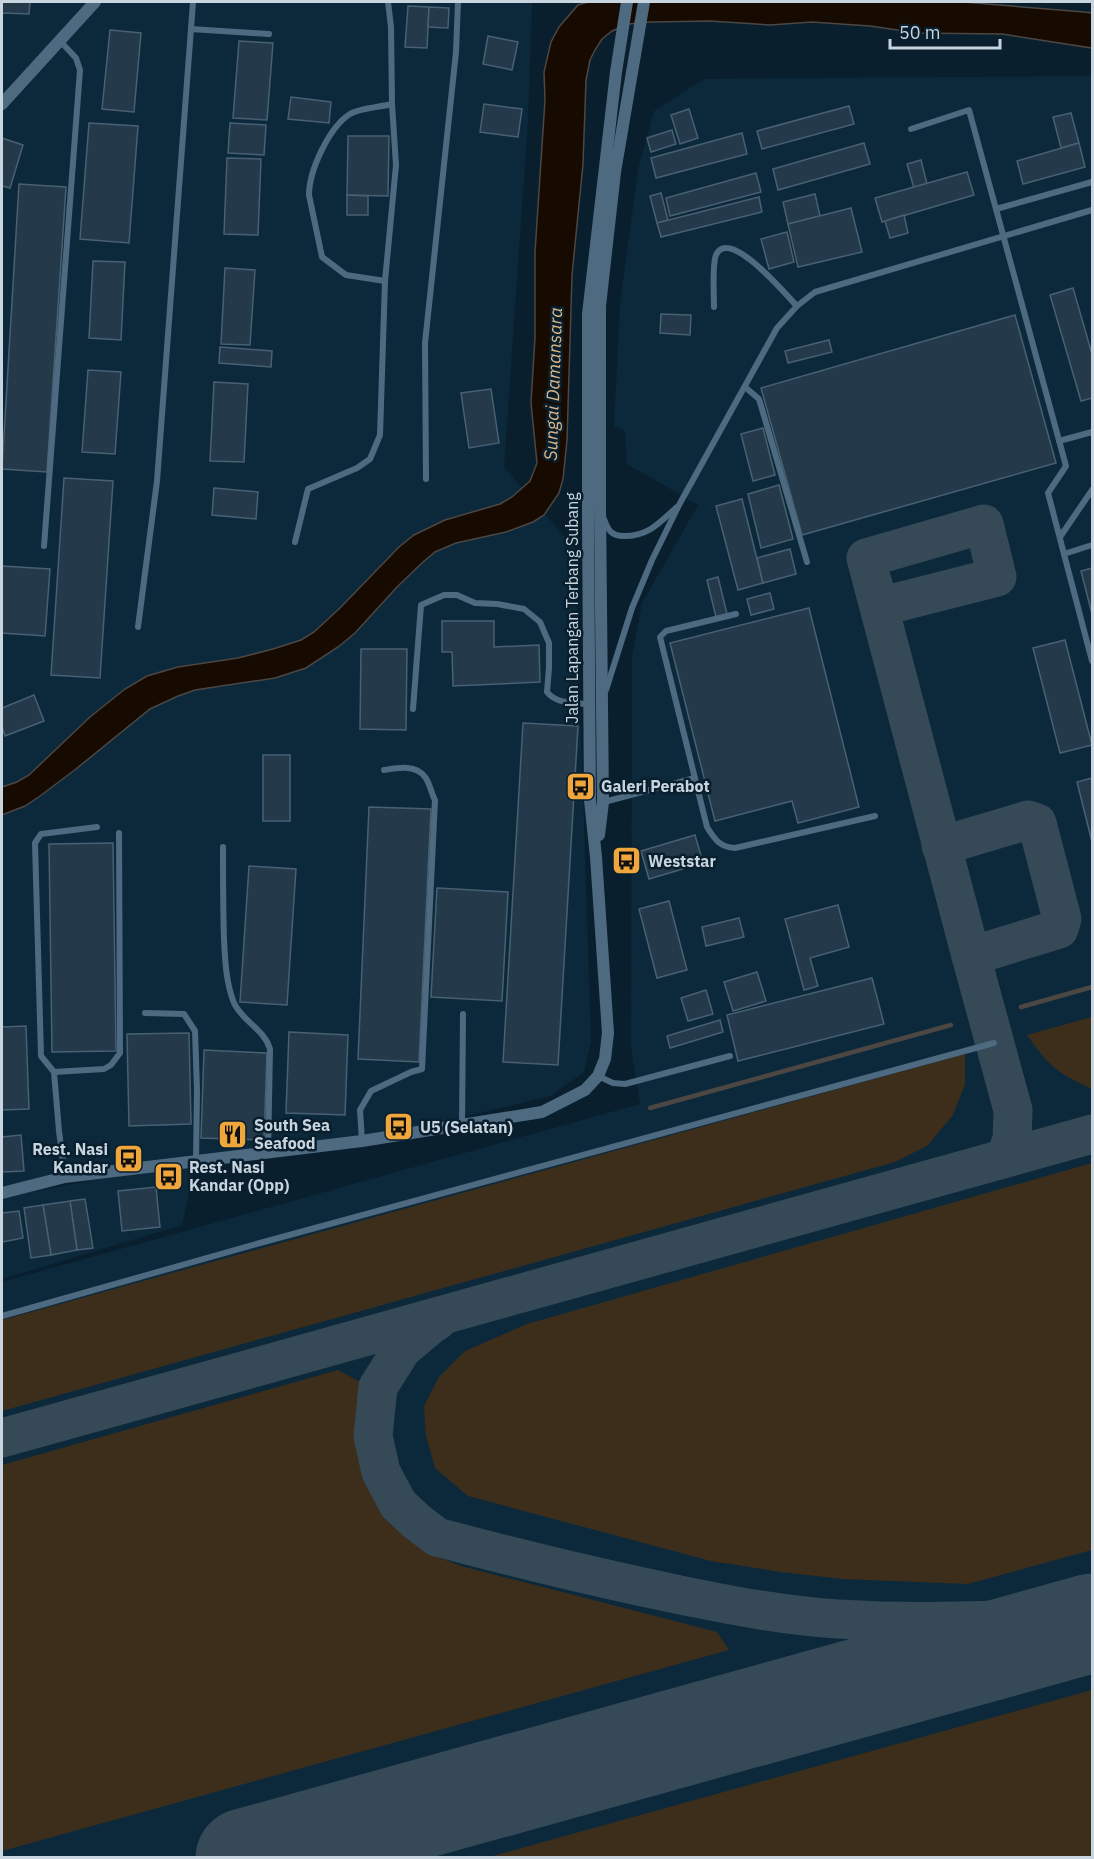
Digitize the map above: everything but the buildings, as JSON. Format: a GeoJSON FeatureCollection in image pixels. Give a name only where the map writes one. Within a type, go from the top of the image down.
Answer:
{"type":"FeatureCollection","features":[{"type":"Feature","properties":{"kind":"street"},"geometry":{"type":"LineString","coordinates":[[2,104],[95,2]]}},
{"type":"Feature","properties":{"kind":"street","name":"Jalan Lapangan Terbang Subang"},"geometry":{"type":"LineString","coordinates":[[598,1076],[605,1059],[608,1033],[590,800],[588,314],[627,2]]}},
{"type":"Feature","properties":{"kind":"street","name":"Jalan Lapangan Terbang Subang"},"geometry":{"type":"LineString","coordinates":[[596,857],[603,802],[600,306],[615,172],[644,2]]}},
{"type":"Feature","properties":{"kind":"street"},"geometry":{"type":"LineString","coordinates":[[2,1193],[65,1177],[362,1141],[542,1112],[585,1090],[598,1076]]}},
{"type":"Feature","properties":{"kind":"lane"},"geometry":{"type":"LineString","coordinates":[[138,627],[157,481],[193,2]]}},
{"type":"Feature","properties":{"kind":"lane"},"geometry":{"type":"LineString","coordinates":[[295,542],[308,489],[357,468],[370,459],[380,435],[385,281],[396,165],[388,2]]}},
{"type":"Feature","properties":{"kind":"lane"},"geometry":{"type":"LineString","coordinates":[[426,479],[425,343],[456,52],[458,2]]}},
{"type":"Feature","properties":{"kind":"lane"},"geometry":{"type":"LineString","coordinates":[[191,29],[269,34]]}},
{"type":"Feature","properties":{"kind":"lane"},"geometry":{"type":"LineString","coordinates":[[44,546],[80,70],[76,58],[59,41]]}},
{"type":"Feature","properties":{"kind":"lane"},"geometry":{"type":"LineString","coordinates":[[385,281],[346,275],[322,257],[309,186],[313,168],[337,126],[351,113],[392,104]]}},
{"type":"Feature","properties":{"kind":"lane"},"geometry":{"type":"LineString","coordinates":[[911,129],[969,110],[1066,466],[1048,493],[1092,661]]}},
{"type":"Feature","properties":{"kind":"lane"},"geometry":{"type":"LineString","coordinates":[[996,209],[1092,182]]}},
{"type":"Feature","properties":{"kind":"lane","name":"Jalan Lapangan Terbang Subang"},"geometry":{"type":"LineString","coordinates":[[603,699],[632,608],[679,505],[777,328],[797,306],[815,292],[1092,210]]}},
{"type":"Feature","properties":{"kind":"lane"},"geometry":{"type":"LineString","coordinates":[[714,307],[715,258],[720,249],[724,247],[730,247],[745,254],[797,306]]}},
{"type":"Feature","properties":{"kind":"lane"},"geometry":{"type":"LineString","coordinates":[[745,387],[759,399],[807,562]]}},
{"type":"Feature","properties":{"kind":"lane"},"geometry":{"type":"LineString","coordinates":[[1059,441],[1092,432]]}},
{"type":"Feature","properties":{"kind":"lane"},"geometry":{"type":"LineString","coordinates":[[1060,537],[1092,490]]}},
{"type":"Feature","properties":{"kind":"lane"},"geometry":{"type":"LineString","coordinates":[[600,507],[608,530],[616,536],[637,536],[654,528],[679,505]]}},
{"type":"Feature","properties":{"kind":"lane"},"geometry":{"type":"LineString","coordinates":[[1064,554],[1092,546]]}},
{"type":"Feature","properties":{"kind":"lane"},"geometry":{"type":"LineString","coordinates":[[413,709],[421,605],[444,595],[457,595],[475,603],[524,609],[540,622],[549,643],[547,692],[561,701],[589,705]]}},
{"type":"Feature","properties":{"kind":"lane"},"geometry":{"type":"LineString","coordinates":[[736,614],[666,631],[660,637],[707,827],[717,843],[727,848],[735,848],[875,816]]}},
{"type":"Feature","properties":{"kind":"lane"},"geometry":{"type":"LineString","coordinates":[[362,1141],[360,1110],[371,1091],[422,1069],[435,800],[427,778],[420,772],[404,767],[384,770]]}},
{"type":"Feature","properties":{"kind":"lane"},"geometry":{"type":"LineString","coordinates":[[603,802],[695,778]]}},
{"type":"Feature","properties":{"kind":"lane"},"geometry":{"type":"LineString","coordinates":[[65,1177],[54,1072],[41,1056],[35,843],[41,834],[97,827]]}},
{"type":"Feature","properties":{"kind":"lane"},"geometry":{"type":"LineString","coordinates":[[54,1072],[104,1069],[111,1065],[120,1053],[119,833]]}},
{"type":"Feature","properties":{"kind":"lane"},"geometry":{"type":"LineString","coordinates":[[223,847],[222,899],[229,986],[240,1014],[268,1041],[270,1049],[268,1153]]}},
{"type":"Feature","properties":{"kind":"lane"},"geometry":{"type":"LineString","coordinates":[[145,1013],[184,1014],[195,1031],[197,1090],[195,1161]]}},
{"type":"Feature","properties":{"kind":"lane"},"geometry":{"type":"LineString","coordinates":[[462,1125],[463,1014]]}},
{"type":"Feature","properties":{"kind":"lane"},"geometry":{"type":"LineString","coordinates":[[2,1316],[260,1243],[994,1043]]}},
{"type":"Feature","properties":{"kind":"lane"},"geometry":{"type":"LineString","coordinates":[[598,1076],[613,1083],[626,1084],[730,1056]]}},
{"type":"Feature","properties":{"kind":"shaded area"},"geometry":{"type":"Polygon","coordinates":[[[2,2],[532,2],[528,120],[504,467],[575,549],[591,1041],[584,1072],[551,1096],[362,1141],[196,1161],[182,1225],[2,1279],[2,1197],[181,1164],[2,1193],[2,2]]]}},
{"type":"Feature","properties":{"kind":"shaded area"},"geometry":{"type":"Polygon","coordinates":[[[1092,76],[1092,1857],[2,1858],[2,1282],[640,1104],[631,1047],[632,657],[642,603],[698,505],[627,464],[625,431],[614,426],[620,305],[638,170],[654,111],[704,79],[1092,76]]]}},
{"type":"Feature","properties":{"kind":"shaded area"},"geometry":{"type":"Polygon","coordinates":[[[1092,1017],[1092,1089],[1055,1068],[1027,1035],[1092,1017]]]}},
{"type":"Feature","properties":{"kind":"shaded area"},"geometry":{"type":"Polygon","coordinates":[[[965,1054],[965,1084],[953,1115],[927,1146],[895,1162],[2,1411],[2,1320],[965,1054]]]}},
{"type":"Feature","properties":{"kind":"shaded area"},"geometry":{"type":"Polygon","coordinates":[[[1092,1163],[1092,1550],[968,1584],[842,1579],[781,1572],[711,1561],[468,1496],[435,1468],[426,1436],[424,1406],[439,1377],[465,1351],[527,1324],[1092,1163]]]}},
{"type":"Feature","properties":{"kind":"shaded area"},"geometry":{"type":"Polygon","coordinates":[[[338,1370],[362,1383],[356,1423],[361,1462],[377,1502],[404,1532],[430,1554],[461,1566],[717,1632],[729,1650],[2,1851],[2,1465],[338,1370]]]}},
{"type":"Feature","properties":{"kind":"shaded area"},"geometry":{"type":"Polygon","coordinates":[[[1092,1690],[1092,1857],[489,1857],[1092,1690]]]}},
{"type":"Feature","properties":{"kind":"water","name":"Sungai Damansara"},"geometry":{"type":"Polygon","coordinates":[[[588,2],[963,2],[1084,12],[1092,13],[1092,48],[1002,34],[918,33],[870,26],[812,22],[770,25],[710,21],[650,22],[629,24],[612,31],[602,39],[595,50],[590,60],[586,80],[583,164],[572,275],[567,440],[563,479],[559,493],[544,515],[533,522],[506,532],[456,543],[435,552],[397,587],[355,633],[306,668],[275,678],[195,690],[150,709],[40,796],[25,806],[2,815],[2,787],[29,775],[90,717],[125,689],[147,676],[178,667],[238,658],[301,640],[314,632],[340,608],[399,547],[414,535],[445,520],[500,504],[530,481],[537,463],[531,403],[535,337],[535,252],[545,100],[544,72],[551,42],[559,27],[578,5],[588,2]]]}},
{"type":"Feature","properties":{"kind":"waterway"},"geometry":{"type":"LineString","coordinates":[[1021,1007],[1092,987]]}},
{"type":"Feature","properties":{"kind":"waterway"},"geometry":{"type":"LineString","coordinates":[[650,1108],[951,1025]]}},
{"type":"Feature","properties":{"kind":"taxiway"},"geometry":{"type":"LineString","coordinates":[[879,607],[997,577],[984,524],[866,558],[971,956],[1013,1110],[1012,1140],[1007,1152],[1000,1160]]}},
{"type":"Feature","properties":{"kind":"taxiway"},"geometry":{"type":"LineString","coordinates":[[941,846],[1028,820],[1037,823],[1062,919],[1059,929],[971,956]]}},
{"type":"Feature","properties":{"kind":"taxiway"},"geometry":{"type":"LineString","coordinates":[[2,1438],[1092,1134]]}},
{"type":"Feature","properties":{"kind":"taxiway"},"geometry":{"type":"LineString","coordinates":[[437,1321],[402,1349],[378,1387],[373,1436],[381,1472],[398,1504],[437,1537],[654,1589],[800,1616],[870,1621],[934,1622],[1029,1618],[1092,1612]]}},
{"type":"Feature","properties":{"kind":"runway"},"geometry":{"type":"LineString","coordinates":[[245,1858],[1092,1623]]}},
{"type":"Feature","properties":{"kind":"place","name":"Galeri Perabot"},"geometry":{"type":"Point","coordinates":[580,786]}},
{"type":"Feature","properties":{"kind":"place","name":"Weststar"},"geometry":{"type":"Point","coordinates":[627,861]}},
{"type":"Feature","properties":{"kind":"place","name":"U5 (Selatan)"},"geometry":{"type":"Point","coordinates":[399,1127]}},
{"type":"Feature","properties":{"kind":"place","name":"South Sea Seafood"},"geometry":{"type":"Point","coordinates":[233,1134]}},
{"type":"Feature","properties":{"kind":"place","name":"Rest. Nasi Kandar"},"geometry":{"type":"Point","coordinates":[129,1158]}},
{"type":"Feature","properties":{"kind":"place","name":"Rest. Nasi Kandar (Opp)"},"geometry":{"type":"Point","coordinates":[168,1176]}}]}
